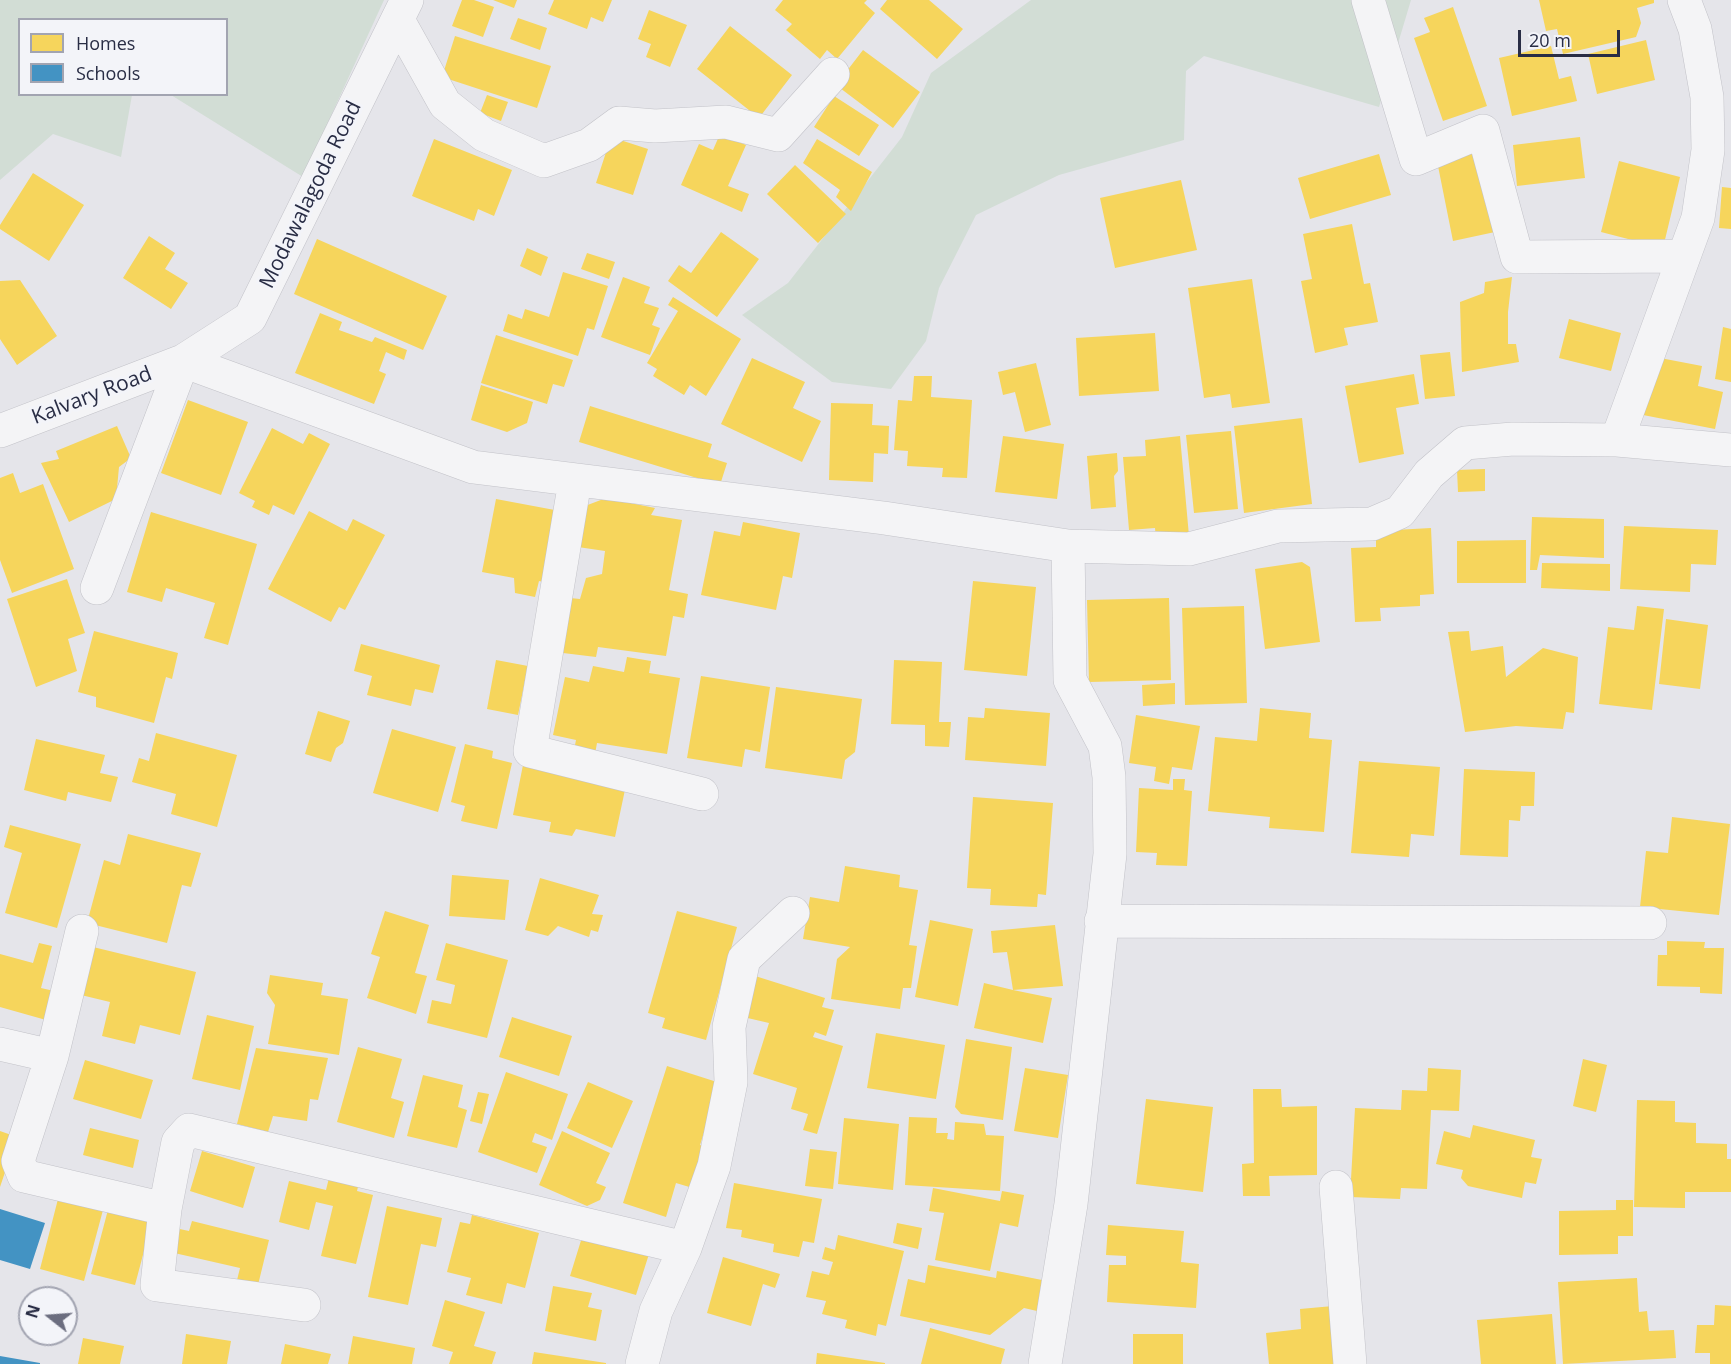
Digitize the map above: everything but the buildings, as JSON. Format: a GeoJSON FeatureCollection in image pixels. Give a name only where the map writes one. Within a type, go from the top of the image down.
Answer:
{"type":"FeatureCollection","features":[{"type":"Feature","properties":{"kind":"street"},"geometry":{"type":"LineString","coordinates":[[1368,0],[1416,159],[1483,131],[1517,257],[1684,256]]}},
{"type":"Feature","properties":{"kind":"street"},"geometry":{"type":"LineString","coordinates":[[1617,440],[1698,218],[1708,150],[1707,97],[1695,29],[1684,0]]}},
{"type":"Feature","properties":{"kind":"street"},"geometry":{"type":"LineString","coordinates":[[402,10],[445,104],[484,135],[543,161],[589,145],[620,123],[656,126],[726,122],[778,135],[833,74]]}},
{"type":"Feature","properties":{"kind":"street","name":"Modawalagoda Road"},"geometry":{"type":"LineString","coordinates":[[183,361],[250,318],[402,10]]}},
{"type":"Feature","properties":{"kind":"street"},"geometry":{"type":"LineString","coordinates":[[97,588],[183,361],[473,467],[884,518],[1068,546],[1189,549],[1278,526],[1372,524],[1400,512],[1429,474],[1465,443],[1513,439],[1617,440],[1731,450]]}},
{"type":"Feature","properties":{"kind":"street","name":"Kalvary Road"},"geometry":{"type":"LineString","coordinates":[[0,431],[183,361]]}},
{"type":"Feature","properties":{"kind":"street"},"geometry":{"type":"LineString","coordinates":[[575,481],[530,751],[702,795]]}},
{"type":"Feature","properties":{"kind":"street"},"geometry":{"type":"LineString","coordinates":[[1045,1364],[1071,1204],[1110,854],[1109,777],[1106,746],[1070,681],[1068,546]]}},
{"type":"Feature","properties":{"kind":"street"},"geometry":{"type":"LineString","coordinates":[[642,1364],[656,1311],[685,1248],[717,1156],[731,1082],[729,1027],[744,958],[793,913]]}},
{"type":"Feature","properties":{"kind":"street"},"geometry":{"type":"LineString","coordinates":[[1101,921],[1650,922]]}},
{"type":"Feature","properties":{"kind":"street"},"geometry":{"type":"LineString","coordinates":[[82,932],[52,1056],[18,1161],[24,1176],[165,1209]]}},
{"type":"Feature","properties":{"kind":"street"},"geometry":{"type":"LineString","coordinates":[[0,1044],[52,1056]]}},
{"type":"Feature","properties":{"kind":"street"},"geometry":{"type":"LineString","coordinates":[[304,1305],[157,1285],[165,1209],[178,1142],[189,1130],[685,1248]]}},
{"type":"Feature","properties":{"kind":"street"},"geometry":{"type":"LineString","coordinates":[[1336,1187],[1350,1364]]}},
{"type":"Feature","properties":{"kind":"shaded area"},"geometry":{"type":"Polygon","coordinates":[[[0,0],[384,0],[303,177],[173,96],[228,96],[228,18],[18,18],[18,96],[132,96],[121,157],[53,134],[0,180],[0,0]]]}},
{"type":"Feature","properties":{"kind":"shaded area"},"geometry":{"type":"Polygon","coordinates":[[[1031,0],[1411,0],[1379,107],[1204,56],[1186,71],[1184,140],[1059,175],[976,215],[939,288],[926,341],[891,389],[832,382],[742,315],[788,283],[902,137],[931,73],[1031,0]]]}}]}
